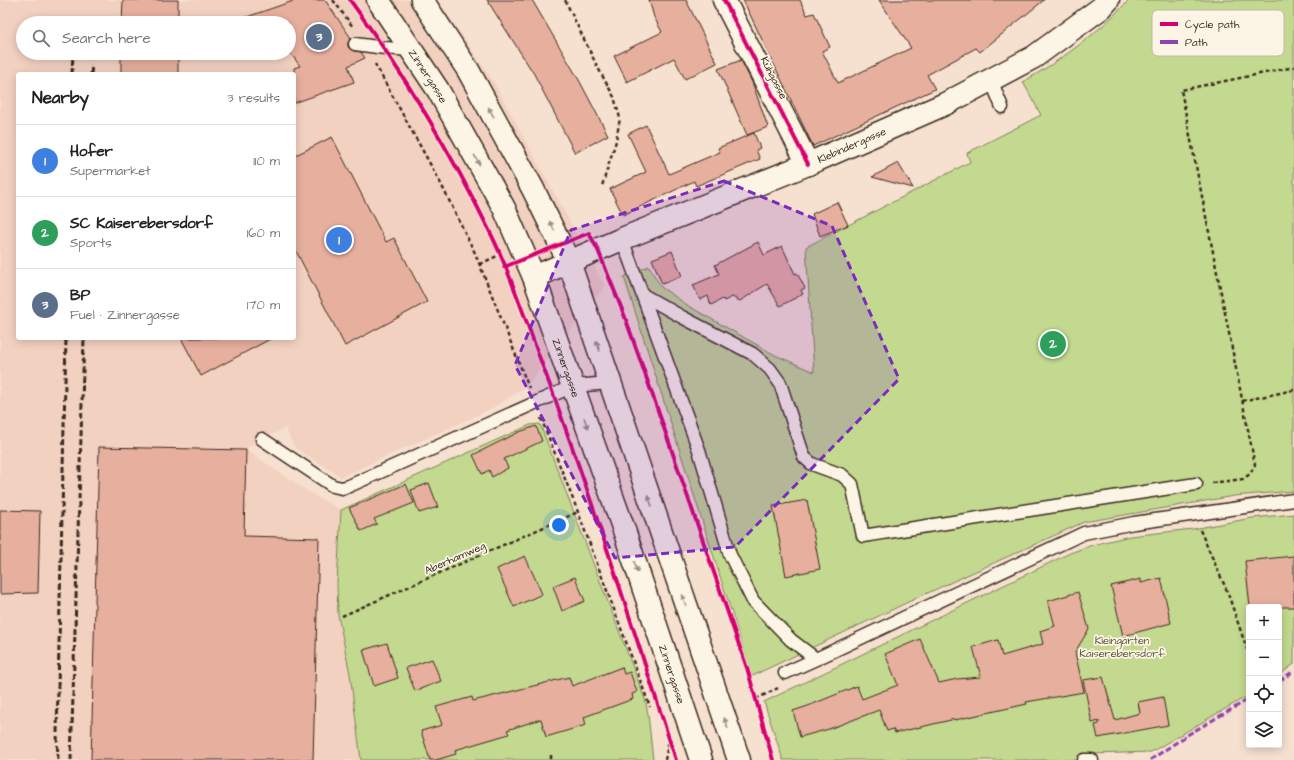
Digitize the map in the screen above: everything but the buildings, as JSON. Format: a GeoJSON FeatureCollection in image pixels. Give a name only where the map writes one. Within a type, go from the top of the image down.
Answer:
{"type":"FeatureCollection","features":[{"type":"Feature","properties":{"kind":"main road","name":"Zinnergasse"},"geometry":{"type":"LineString","coordinates":[[378,0],[438,90],[504,208],[530,268],[626,537],[701,760]]}},
{"type":"Feature","properties":{"kind":"main road"},"geometry":{"type":"LineString","coordinates":[[422,0],[468,70],[533,189],[569,262],[739,760]]}},
{"type":"Feature","properties":{"kind":"main road","name":"Kühgasse"},"geometry":{"type":"LineString","coordinates":[[724,0],[808,164]]}},
{"type":"Feature","properties":{"kind":"main road","name":"Klebindergasse"},"geometry":{"type":"LineString","coordinates":[[530,268],[569,262],[808,164],[945,104],[1034,57],[1101,8],[1108,0]]}},
{"type":"Feature","properties":{"kind":"lane"},"geometry":{"type":"LineString","coordinates":[[360,45],[411,50]]}},
{"type":"Feature","properties":{"kind":"lane"},"geometry":{"type":"LineString","coordinates":[[991,80],[1002,107]]}},
{"type":"Feature","properties":{"kind":"lane"},"geometry":{"type":"LineString","coordinates":[[622,239],[699,450],[730,555],[753,601],[791,640],[816,659]]}},
{"type":"Feature","properties":{"kind":"lane"},"geometry":{"type":"LineString","coordinates":[[643,295],[753,354],[770,369],[780,383],[804,457],[812,464],[842,475],[852,484],[863,536],[1196,484]]}},
{"type":"Feature","properties":{"kind":"lane"},"geometry":{"type":"LineString","coordinates":[[262,439],[333,486],[342,488],[573,386],[610,383]]}},
{"type":"Feature","properties":{"kind":"lane"},"geometry":{"type":"LineString","coordinates":[[785,673],[1084,533],[1134,523],[1294,500]]}},
{"type":"Feature","properties":{"kind":"lane"},"geometry":{"type":"LineString","coordinates":[[1084,760],[1092,760]]}},
{"type":"Feature","properties":{"kind":"path"},"geometry":{"type":"LineString","coordinates":[[333,0],[440,182],[480,264],[499,255]]}},
{"type":"Feature","properties":{"kind":"path"},"geometry":{"type":"LineString","coordinates":[[565,0],[614,97],[620,118],[616,141],[602,186]]}},
{"type":"Feature","properties":{"kind":"path"},"geometry":{"type":"LineString","coordinates":[[1196,484],[1200,485],[1243,479],[1250,474],[1255,464],[1182,90],[1294,67]]}},
{"type":"Feature","properties":{"kind":"path"},"geometry":{"type":"LineString","coordinates":[[497,249],[504,267],[530,268]]}},
{"type":"Feature","properties":{"kind":"path"},"geometry":{"type":"LineString","coordinates":[[1242,401],[1294,390]]}},
{"type":"Feature","properties":{"kind":"path"},"geometry":{"type":"LineString","coordinates":[[1193,515],[1227,592],[1246,646]]}},
{"type":"Feature","properties":{"kind":"path"},"geometry":{"type":"LineString","coordinates":[[756,699],[777,689],[785,673]]}},
{"type":"Feature","properties":{"kind":"path"},"geometry":{"type":"LineString","coordinates":[[754,693],[758,707]]}},
{"type":"Feature","properties":{"kind":"path"},"geometry":{"type":"LineString","coordinates":[[667,732],[671,746]]}},
{"type":"Feature","properties":{"kind":"path"},"geometry":{"type":"LineString","coordinates":[[665,760],[669,738]]}},
{"type":"Feature","properties":{"kind":"path"},"geometry":{"type":"LineString","coordinates":[[551,755],[551,760]]}},
{"type":"Feature","properties":{"kind":"highlighted area"},"geometry":{"type":"Polygon","coordinates":[[[724,181],[832,226],[899,379],[735,547],[615,558],[515,365],[571,230],[724,181]]]}},
{"type":"Feature","properties":{"kind":"shaded area"},"geometry":{"type":"Polygon","coordinates":[[[0,0],[438,0],[492,79],[605,286],[526,387],[491,409],[341,477],[295,448],[285,428],[249,446],[246,450],[315,496],[341,510],[337,583],[338,615],[350,674],[361,760],[0,760],[0,0]]]}},
{"type":"Feature","properties":{"kind":"green space"},"geometry":{"type":"Polygon","coordinates":[[[1129,0],[1294,0],[1294,491],[1234,496],[1084,522],[921,596],[752,676],[624,277],[649,266],[661,287],[690,307],[775,355],[814,372],[806,247],[970,162],[967,153],[1041,115],[1023,82],[1079,45],[1129,0]]]}},
{"type":"Feature","properties":{"kind":"green space"},"geometry":{"type":"Polygon","coordinates":[[[540,424],[645,699],[653,760],[361,760],[350,674],[338,615],[337,583],[341,510],[530,425],[540,424]]]}},
{"type":"Feature","properties":{"kind":"green space","name":"Kleingärten Kaiserebersdorf"},"geometry":{"type":"Polygon","coordinates":[[[1294,514],[1294,664],[1282,673],[1282,604],[1246,604],[1246,697],[1151,752],[1093,754],[1091,760],[783,760],[764,702],[1070,553],[1092,545],[1130,536],[1193,529],[1252,518],[1294,514]]]}},
{"type":"Feature","properties":{"kind":"railway"},"geometry":{"type":"LineString","coordinates":[[72,72],[73,60]]}},
{"type":"Feature","properties":{"kind":"railway"},"geometry":{"type":"LineString","coordinates":[[91,72],[92,65]]}},
{"type":"Feature","properties":{"kind":"railway"},"geometry":{"type":"LineString","coordinates":[[58,760],[57,733],[66,340]]}},
{"type":"Feature","properties":{"kind":"railway"},"geometry":{"type":"LineString","coordinates":[[71,760],[84,340]]}},
{"type":"Feature","properties":{"kind":"marked path"},"geometry":{"type":"LineString","coordinates":[[1282,679],[1294,671]]}},
{"type":"Feature","properties":{"kind":"marked path"},"geometry":{"type":"LineString","coordinates":[[1150,760],[1189,734],[1246,701]]}},
{"type":"Feature","properties":{"kind":"cycle path"},"geometry":{"type":"LineString","coordinates":[[350,0],[408,86],[444,145],[477,205],[506,267],[578,463],[676,760]]}},
{"type":"Feature","properties":{"kind":"cycle path"},"geometry":{"type":"LineString","coordinates":[[724,0],[808,164]]}},
{"type":"Feature","properties":{"kind":"cycle path"},"geometry":{"type":"LineString","coordinates":[[504,267],[589,233],[598,250],[625,317],[655,402],[747,668],[773,760]]}},
{"type":"Feature","properties":{"kind":"place","name":"BP"},"geometry":{"type":"Point","coordinates":[319,37]}},
{"type":"Feature","properties":{"kind":"place","name":"Hofer"},"geometry":{"type":"Point","coordinates":[339,240]}},
{"type":"Feature","properties":{"kind":"place","name":"SC Kaiserebersdorf"},"geometry":{"type":"Point","coordinates":[1053,344]}}]}
